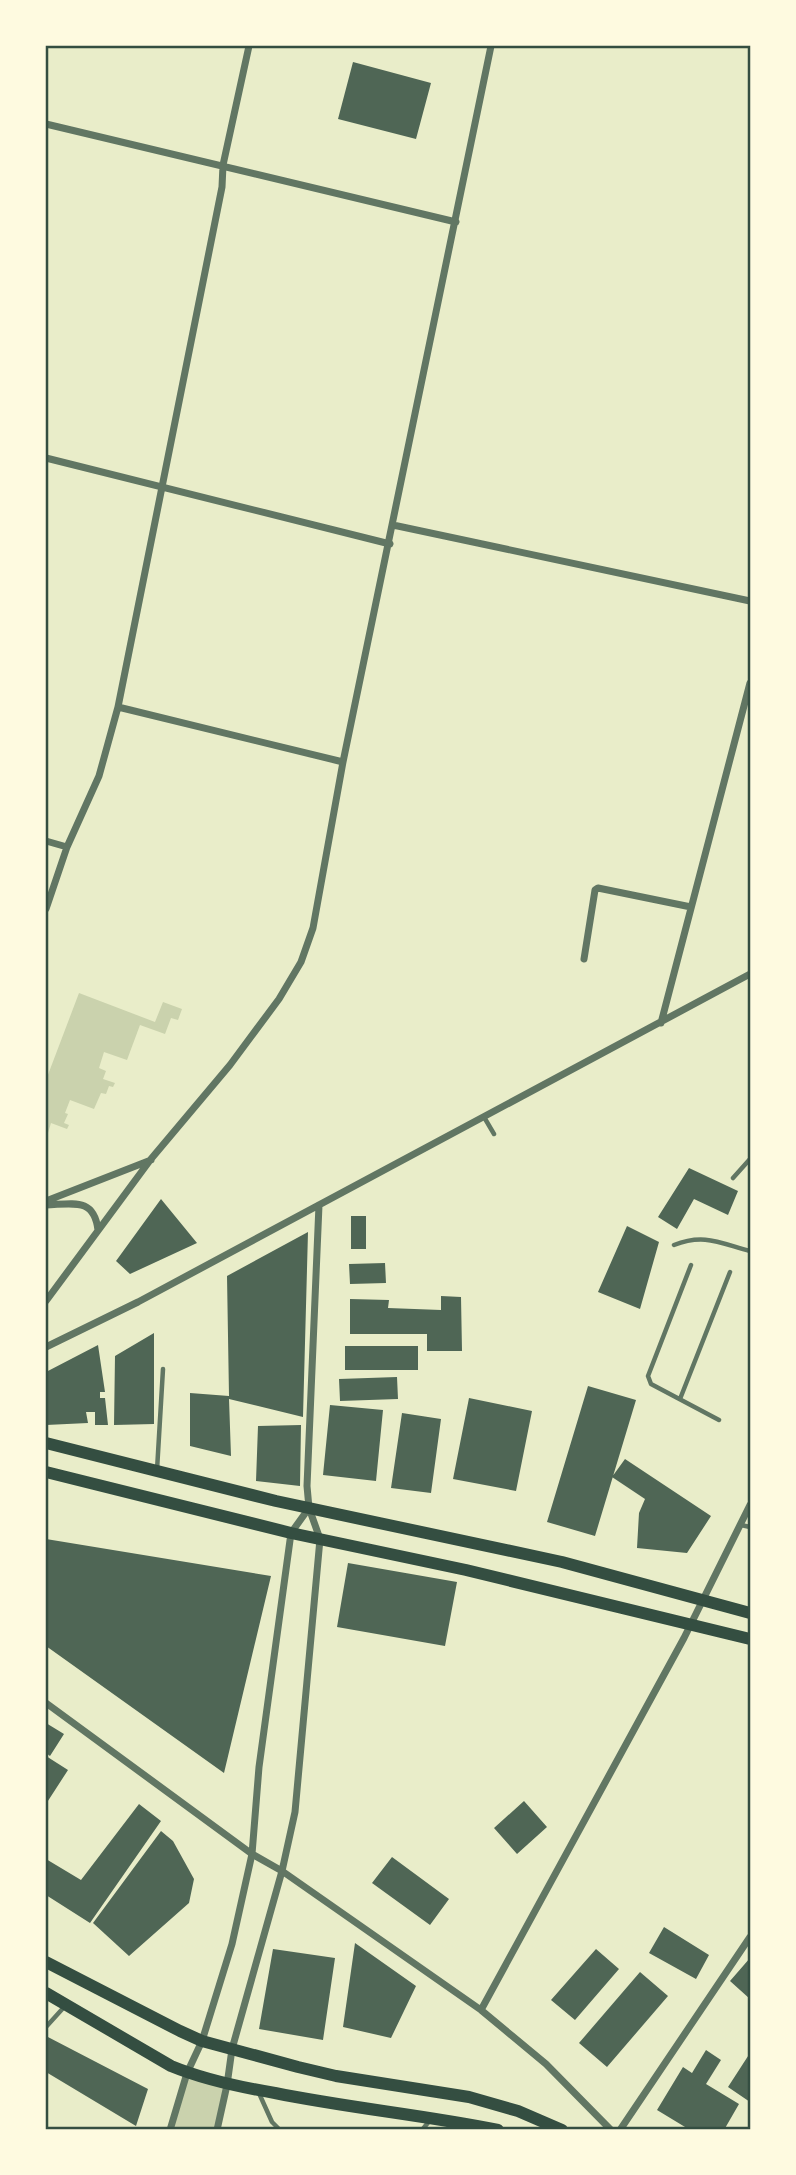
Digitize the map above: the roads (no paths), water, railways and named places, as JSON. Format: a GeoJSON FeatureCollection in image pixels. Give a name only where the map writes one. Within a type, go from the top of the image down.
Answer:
{"type":"FeatureCollection","features":[{"type":"Feature","properties":{"kind":"main road"},"geometry":{"type":"LineString","coordinates":[[46,1443],[309,1508],[562,1562],[751,1613]]}},
{"type":"Feature","properties":{"kind":"main road"},"geometry":{"type":"LineString","coordinates":[[46,1472],[291,1533],[466,1570],[751,1639]]}},
{"type":"Feature","properties":{"kind":"main road"},"geometry":{"type":"LineString","coordinates":[[46,1962],[202,2041],[336,2076],[469,2097],[518,2111],[562,2130]]}},
{"type":"Feature","properties":{"kind":"main road"},"geometry":{"type":"LineString","coordinates":[[46,1993],[187,2073],[227,2085],[498,2130]]}},
{"type":"Feature","properties":{"kind":"street"},"geometry":{"type":"LineString","coordinates":[[46,909],[67,846],[99,776],[118,707],[222,187],[223,165],[249,46]]}},
{"type":"Feature","properties":{"kind":"street"},"geometry":{"type":"LineString","coordinates":[[46,1301],[151,1160],[238,1054],[279,999],[301,962],[313,928],[343,762],[491,46]]}},
{"type":"Feature","properties":{"kind":"street"},"geometry":{"type":"LineString","coordinates":[[46,124],[456,222]]}},
{"type":"Feature","properties":{"kind":"street"},"geometry":{"type":"LineString","coordinates":[[46,458],[390,544]]}},
{"type":"Feature","properties":{"kind":"street"},"geometry":{"type":"LineString","coordinates":[[393,525],[751,601]]}},
{"type":"Feature","properties":{"kind":"street"},"geometry":{"type":"LineString","coordinates":[[661,1023],[751,683]]}},
{"type":"Feature","properties":{"kind":"street"},"geometry":{"type":"LineString","coordinates":[[118,707],[343,762]]}},
{"type":"Feature","properties":{"kind":"street"},"geometry":{"type":"LineString","coordinates":[[46,841],[67,846]]}},
{"type":"Feature","properties":{"kind":"street"},"geometry":{"type":"LineString","coordinates":[[584,959],[595,890],[598,888],[691,907]]}},
{"type":"Feature","properties":{"kind":"street"},"geometry":{"type":"LineString","coordinates":[[47,1345],[138,1302],[751,974]]}},
{"type":"Feature","properties":{"kind":"street"},"geometry":{"type":"LineString","coordinates":[[46,1203],[151,1160]]}},
{"type":"Feature","properties":{"kind":"street"},"geometry":{"type":"LineString","coordinates":[[46,1203],[73,1204],[92,1210],[98,1231]]}},
{"type":"Feature","properties":{"kind":"street"},"geometry":{"type":"LineString","coordinates":[[217,2130],[232,2049],[282,1871],[295,1812],[320,1539],[309,1508],[307,1486],[319,1205]]}},
{"type":"Feature","properties":{"kind":"street"},"geometry":{"type":"LineString","coordinates":[[481,2010],[691,1624],[751,1506]]}},
{"type":"Feature","properties":{"kind":"street"},"geometry":{"type":"LineString","coordinates":[[170,2130],[187,2073],[202,2041],[232,1944],[252,1854],[259,1767],[291,1533],[309,1508]]}},
{"type":"Feature","properties":{"kind":"street"},"geometry":{"type":"LineString","coordinates":[[46,1703],[252,1854],[282,1871],[481,2010],[546,2064],[611,2130]]}},
{"type":"Feature","properties":{"kind":"street"},"geometry":{"type":"LineString","coordinates":[[620,2130],[751,1937]]}},
{"type":"Feature","properties":{"kind":"lane"},"geometry":{"type":"LineString","coordinates":[[484,1117],[494,1133]]}},
{"type":"Feature","properties":{"kind":"lane"},"geometry":{"type":"LineString","coordinates":[[733,1178],[751,1159]]}},
{"type":"Feature","properties":{"kind":"lane"},"geometry":{"type":"LineString","coordinates":[[674,1245],[700,1238],[751,1251]]}},
{"type":"Feature","properties":{"kind":"lane"},"geometry":{"type":"LineString","coordinates":[[691,1265],[648,1376],[651,1384],[719,1420]]}},
{"type":"Feature","properties":{"kind":"lane"},"geometry":{"type":"LineString","coordinates":[[680,1399],[730,1272]]}},
{"type":"Feature","properties":{"kind":"lane"},"geometry":{"type":"LineString","coordinates":[[157,1471],[163,1369]]}},
{"type":"Feature","properties":{"kind":"lane"},"geometry":{"type":"LineString","coordinates":[[741,1525],[751,1527]]}},
{"type":"Feature","properties":{"kind":"lane"},"geometry":{"type":"LineString","coordinates":[[46,2026],[66,2005]]}},
{"type":"Feature","properties":{"kind":"lane"},"geometry":{"type":"LineString","coordinates":[[258,2090],[272,2122],[280,2130]]}},
{"type":"Feature","properties":{"kind":"lane"},"geometry":{"type":"LineString","coordinates":[[422,2130],[432,2118]]}}]}
